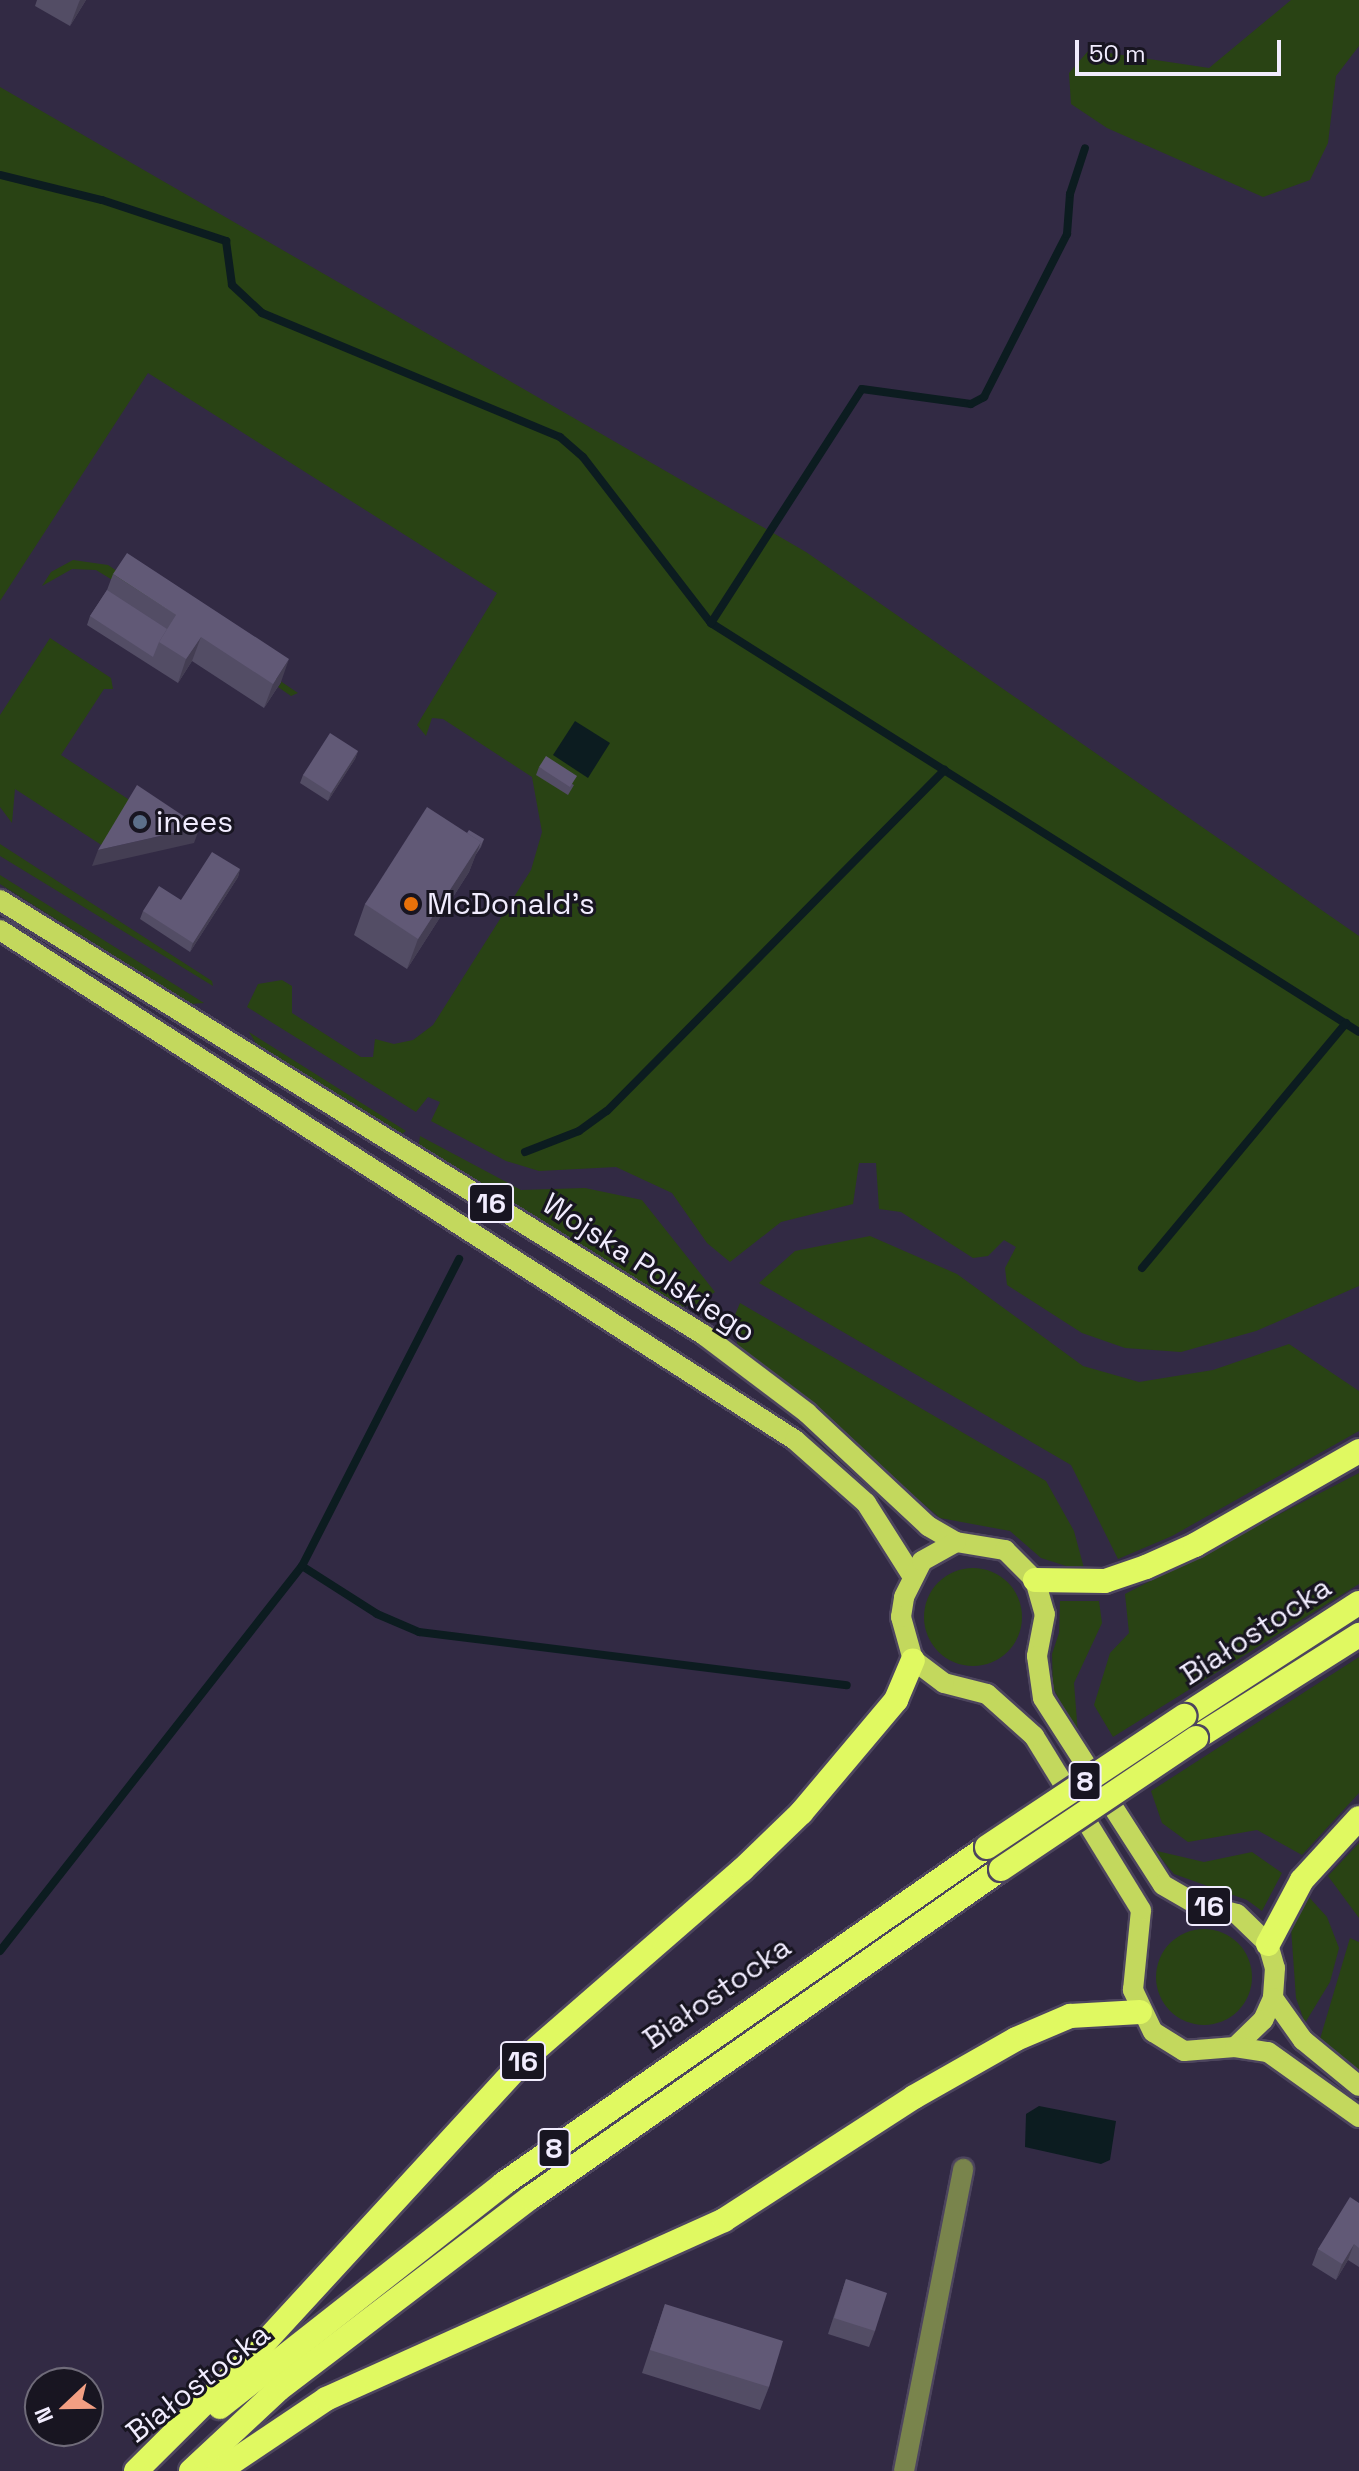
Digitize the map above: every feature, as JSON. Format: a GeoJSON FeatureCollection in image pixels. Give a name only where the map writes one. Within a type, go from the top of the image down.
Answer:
{"type":"FeatureCollection","features":[{"type":"Feature","properties":{"kind":"highway"},"geometry":{"type":"LineString","coordinates":[[1035,1580],[1105,1581],[1146,1567],[1195,1545],[1359,1451]]}},
{"type":"Feature","properties":{"kind":"highway","name":"Białostocka"},"geometry":{"type":"LineString","coordinates":[[137,2471],[503,2184],[987,1847],[1359,1603]]}},
{"type":"Feature","properties":{"kind":"highway","name":"Białostocka"},"geometry":{"type":"LineString","coordinates":[[191,2471],[279,2389],[530,2198],[1001,1869],[1196,1738],[1359,1635]]}},
{"type":"Feature","properties":{"kind":"highway","name":"16"},"geometry":{"type":"LineString","coordinates":[[137,2471],[253,2355],[529,2055],[742,1870],[811,1802],[896,1700],[913,1660]]}},
{"type":"Feature","properties":{"kind":"highway"},"geometry":{"type":"LineString","coordinates":[[1268,1944],[1302,1880],[1359,1818]]}},
{"type":"Feature","properties":{"kind":"highway"},"geometry":{"type":"LineString","coordinates":[[219,2471],[326,2399],[724,2220],[914,2097],[1016,2039],[1070,2016],[1140,2012]]}},
{"type":"Feature","properties":{"kind":"main road","name":"Wojska Polskiego"},"geometry":{"type":"LineString","coordinates":[[0,900],[704,1335],[807,1413],[928,1526],[956,1542]]}},
{"type":"Feature","properties":{"kind":"main road","name":"16"},"geometry":{"type":"LineString","coordinates":[[0,930],[795,1440],[866,1503],[913,1577]]}},
{"type":"Feature","properties":{"kind":"main road"},"geometry":{"type":"LineString","coordinates":[[193,1054],[209,1030]]}},
{"type":"Feature","properties":{"kind":"main road"},"geometry":{"type":"LineString","coordinates":[[913,1660],[901,1617],[913,1577],[936,1550],[956,1542]]}},
{"type":"Feature","properties":{"kind":"main road","name":"16"},"geometry":{"type":"LineString","coordinates":[[956,1542],[1005,1550],[1035,1580],[1045,1614],[1037,1656],[1043,1698],[1163,1885],[1179,1896],[1237,1914],[1268,1944],[1275,1968],[1273,1998]]}},
{"type":"Feature","properties":{"kind":"main road","name":"16"},"geometry":{"type":"LineString","coordinates":[[913,1660],[944,1683],[987,1694],[1021,1720],[1131,1888],[1141,1910],[1133,1990],[1140,2012]]}},
{"type":"Feature","properties":{"kind":"main road"},"geometry":{"type":"LineString","coordinates":[[1235,2047],[1263,2020],[1273,1998]]}},
{"type":"Feature","properties":{"kind":"main road"},"geometry":{"type":"LineString","coordinates":[[1273,1998],[1303,2040],[1359,2086]]}},
{"type":"Feature","properties":{"kind":"main road"},"geometry":{"type":"LineString","coordinates":[[1140,2012],[1166,2044],[1184,2051],[1235,2047],[1268,2052],[1359,2117]]}},
{"type":"Feature","properties":{"kind":"street"},"geometry":{"type":"LineString","coordinates":[[904,2471],[963,2169]]}},
{"type":"Feature","properties":{"kind":"green space"},"geometry":{"type":"Polygon","coordinates":[[[1291,0],[1359,0],[1359,46],[1336,76],[1328,143],[1310,180],[1263,197],[1107,128],[1071,104],[1069,73],[1089,50],[1209,68],[1291,0]]]}},
{"type":"Feature","properties":{"kind":"green space"},"geometry":{"type":"Polygon","coordinates":[[[0,87],[806,552],[1359,936],[1359,1286],[1256,1331],[1181,1352],[1125,1348],[1082,1333],[1007,1285],[1005,1268],[1016,1247],[1004,1240],[988,1256],[973,1258],[901,1212],[879,1209],[876,1163],[859,1163],[853,1204],[781,1222],[730,1262],[707,1243],[672,1193],[616,1167],[539,1171],[506,1161],[431,1121],[440,1102],[428,1097],[416,1112],[247,1007],[258,984],[282,980],[292,986],[292,1013],[361,1057],[373,1057],[375,1039],[394,1044],[413,1040],[433,1025],[531,870],[542,832],[532,777],[443,719],[432,718],[426,736],[417,725],[497,593],[148,373],[0,601],[0,87]]]}},
{"type":"Feature","properties":{"kind":"green space"},"geometry":{"type":"Polygon","coordinates":[[[73,560],[108,565],[298,693],[291,696],[278,687],[281,683],[96,570],[72,569],[42,586],[51,572],[73,560]]]}},
{"type":"Feature","properties":{"kind":"green space"},"geometry":{"type":"Polygon","coordinates":[[[50,638],[111,678],[113,689],[104,689],[61,755],[131,801],[103,846],[15,789],[12,823],[0,807],[0,715],[50,638]]]}},
{"type":"Feature","properties":{"kind":"green space"},"geometry":{"type":"Polygon","coordinates":[[[0,844],[212,981],[213,986],[0,856],[0,844]]]}},
{"type":"Feature","properties":{"kind":"green space"},"geometry":{"type":"Polygon","coordinates":[[[0,875],[204,1003],[191,1004],[0,884],[0,875]]]}},
{"type":"Feature","properties":{"kind":"green space"},"geometry":{"type":"Polygon","coordinates":[[[249,1032],[406,1131],[397,1137],[260,1050],[249,1032]]]}},
{"type":"Feature","properties":{"kind":"green space"},"geometry":{"type":"Polygon","coordinates":[[[420,1136],[521,1190],[585,1188],[642,1200],[715,1292],[698,1304],[681,1307],[667,1302],[418,1148],[420,1136]]]}},
{"type":"Feature","properties":{"kind":"green space"},"geometry":{"type":"Polygon","coordinates":[[[870,1236],[957,1274],[1083,1366],[1139,1382],[1213,1370],[1289,1344],[1359,1391],[1359,1431],[1172,1536],[1118,1559],[1071,1465],[759,1283],[795,1251],[870,1236]]]}},
{"type":"Feature","properties":{"kind":"green space"},"geometry":{"type":"Polygon","coordinates":[[[740,1303],[1046,1481],[1074,1531],[1085,1572],[1041,1558],[1010,1531],[940,1518],[738,1346],[732,1322],[740,1303]]]}},
{"type":"Feature","properties":{"kind":"green space"},"geometry":{"type":"Polygon","coordinates":[[[1359,1473],[1359,1584],[1113,1737],[1094,1705],[1110,1653],[1129,1633],[1125,1594],[1359,1473]]]}},
{"type":"Feature","properties":{"kind":"green space"},"geometry":{"type":"Polygon","coordinates":[[[973,1568],[992,1572],[1007,1583],[1018,1598],[1022,1617],[1018,1636],[1007,1651],[992,1662],[973,1666],[954,1662],[939,1651],[928,1636],[924,1617],[928,1598],[939,1583],[954,1572],[973,1568]]]}},
{"type":"Feature","properties":{"kind":"green space"},"geometry":{"type":"Polygon","coordinates":[[[1060,1601],[1099,1601],[1102,1623],[1074,1683],[1078,1734],[1053,1688],[1052,1654],[1059,1633],[1060,1601]]]}},
{"type":"Feature","properties":{"kind":"green space"},"geometry":{"type":"Polygon","coordinates":[[[1359,1657],[1359,1793],[1302,1855],[1257,1830],[1188,1842],[1162,1823],[1151,1791],[1359,1657]]]}},
{"type":"Feature","properties":{"kind":"green space"},"geometry":{"type":"Polygon","coordinates":[[[1146,1840],[1157,1851],[1204,1862],[1252,1852],[1282,1873],[1262,1911],[1247,1900],[1174,1874],[1146,1840]]]}},
{"type":"Feature","properties":{"kind":"green space"},"geometry":{"type":"Polygon","coordinates":[[[1359,1843],[1359,1918],[1328,1876],[1359,1843]]]}},
{"type":"Feature","properties":{"kind":"green space"},"geometry":{"type":"Polygon","coordinates":[[[1308,1896],[1327,1917],[1339,1948],[1330,1982],[1305,2023],[1296,1998],[1291,1928],[1308,1896]]]}},
{"type":"Feature","properties":{"kind":"green space"},"geometry":{"type":"Polygon","coordinates":[[[1195,1929],[1213,1929],[1231,1937],[1244,1950],[1252,1968],[1249,1996],[1231,2017],[1213,2025],[1195,2025],[1177,2017],[1164,2004],[1156,1986],[1156,1968],[1164,1950],[1177,1937],[1195,1929]]]}},
{"type":"Feature","properties":{"kind":"green space"},"geometry":{"type":"Polygon","coordinates":[[[1350,1938],[1359,1942],[1359,2070],[1320,2039],[1350,1938]]]}},
{"type":"Feature","properties":{"kind":"shaded area"},"geometry":{"type":"Polygon","coordinates":[[[575,721],[610,743],[588,778],[553,755],[575,721]]]}},
{"type":"Feature","properties":{"kind":"shaded area"},"geometry":{"type":"Polygon","coordinates":[[[1039,2106],[1116,2121],[1110,2160],[1101,2164],[1025,2147],[1026,2114],[1039,2106]]]}},
{"type":"Feature","properties":{"kind":"building"},"geometry":{"type":"Polygon","coordinates":[[[127,553],[289,659],[273,684],[201,637],[186,659],[159,642],[176,615],[113,574],[127,553]]]}},
{"type":"Feature","properties":{"kind":"building"},"geometry":{"type":"Polygon","coordinates":[[[107,590],[167,629],[153,657],[90,616],[107,590]]]}},
{"type":"Feature","properties":{"kind":"building"},"geometry":{"type":"Polygon","coordinates":[[[330,733],[358,751],[331,793],[303,775],[330,733]]]}},
{"type":"Feature","properties":{"kind":"building"},"geometry":{"type":"Polygon","coordinates":[[[546,756],[577,776],[570,787],[539,767],[546,756]]]}},
{"type":"Feature","properties":{"kind":"building"},"geometry":{"type":"Polygon","coordinates":[[[137,785],[200,827],[98,850],[137,785]]]}},
{"type":"Feature","properties":{"kind":"building","name":"McDonald's"},"geometry":{"type":"Polygon","coordinates":[[[427,807],[481,842],[418,939],[365,904],[427,807]]]}},
{"type":"Feature","properties":{"kind":"building"},"geometry":{"type":"Polygon","coordinates":[[[469,830],[484,839],[479,848],[481,842],[467,833],[469,830]]]}},
{"type":"Feature","properties":{"kind":"building"},"geometry":{"type":"Polygon","coordinates":[[[212,852],[240,869],[193,943],[143,911],[159,886],[181,900],[212,852]]]}},
{"type":"Feature","properties":{"kind":"building"},"geometry":{"type":"Polygon","coordinates":[[[1350,2197],[1359,2203],[1359,2248],[1354,2244],[1342,2264],[1318,2249],[1350,2197]]]}},
{"type":"Feature","properties":{"kind":"building"},"geometry":{"type":"Polygon","coordinates":[[[846,2279],[887,2293],[875,2331],[834,2318],[846,2279]]]}},
{"type":"Feature","properties":{"kind":"building"},"geometry":{"type":"Polygon","coordinates":[[[665,2304],[783,2341],[769,2387],[650,2350],[665,2304]]]}},
{"type":"Feature","properties":{"kind":"waterway"},"geometry":{"type":"LineString","coordinates":[[711,623],[862,389],[971,404],[984,397],[1067,234],[1070,194],[1085,148]]}},
{"type":"Feature","properties":{"kind":"waterway"},"geometry":{"type":"LineString","coordinates":[[0,175],[102,200],[226,241],[232,285],[262,313],[560,437],[583,457],[711,623],[1359,1032]]}},
{"type":"Feature","properties":{"kind":"waterway"},"geometry":{"type":"LineString","coordinates":[[525,1152],[579,1131],[607,1111],[945,770]]}},
{"type":"Feature","properties":{"kind":"waterway"},"geometry":{"type":"LineString","coordinates":[[1142,1268],[1346,1023]]}},
{"type":"Feature","properties":{"kind":"waterway"},"geometry":{"type":"LineString","coordinates":[[0,1951],[302,1566],[459,1259]]}},
{"type":"Feature","properties":{"kind":"waterway"},"geometry":{"type":"LineString","coordinates":[[302,1566],[377,1614],[419,1632],[847,1685]]}},
{"type":"Feature","properties":{"kind":"place","name":"inees"},"geometry":{"type":"Point","coordinates":[140,822]}},
{"type":"Feature","properties":{"kind":"place","name":"McDonald's"},"geometry":{"type":"Point","coordinates":[411,904]}}]}
